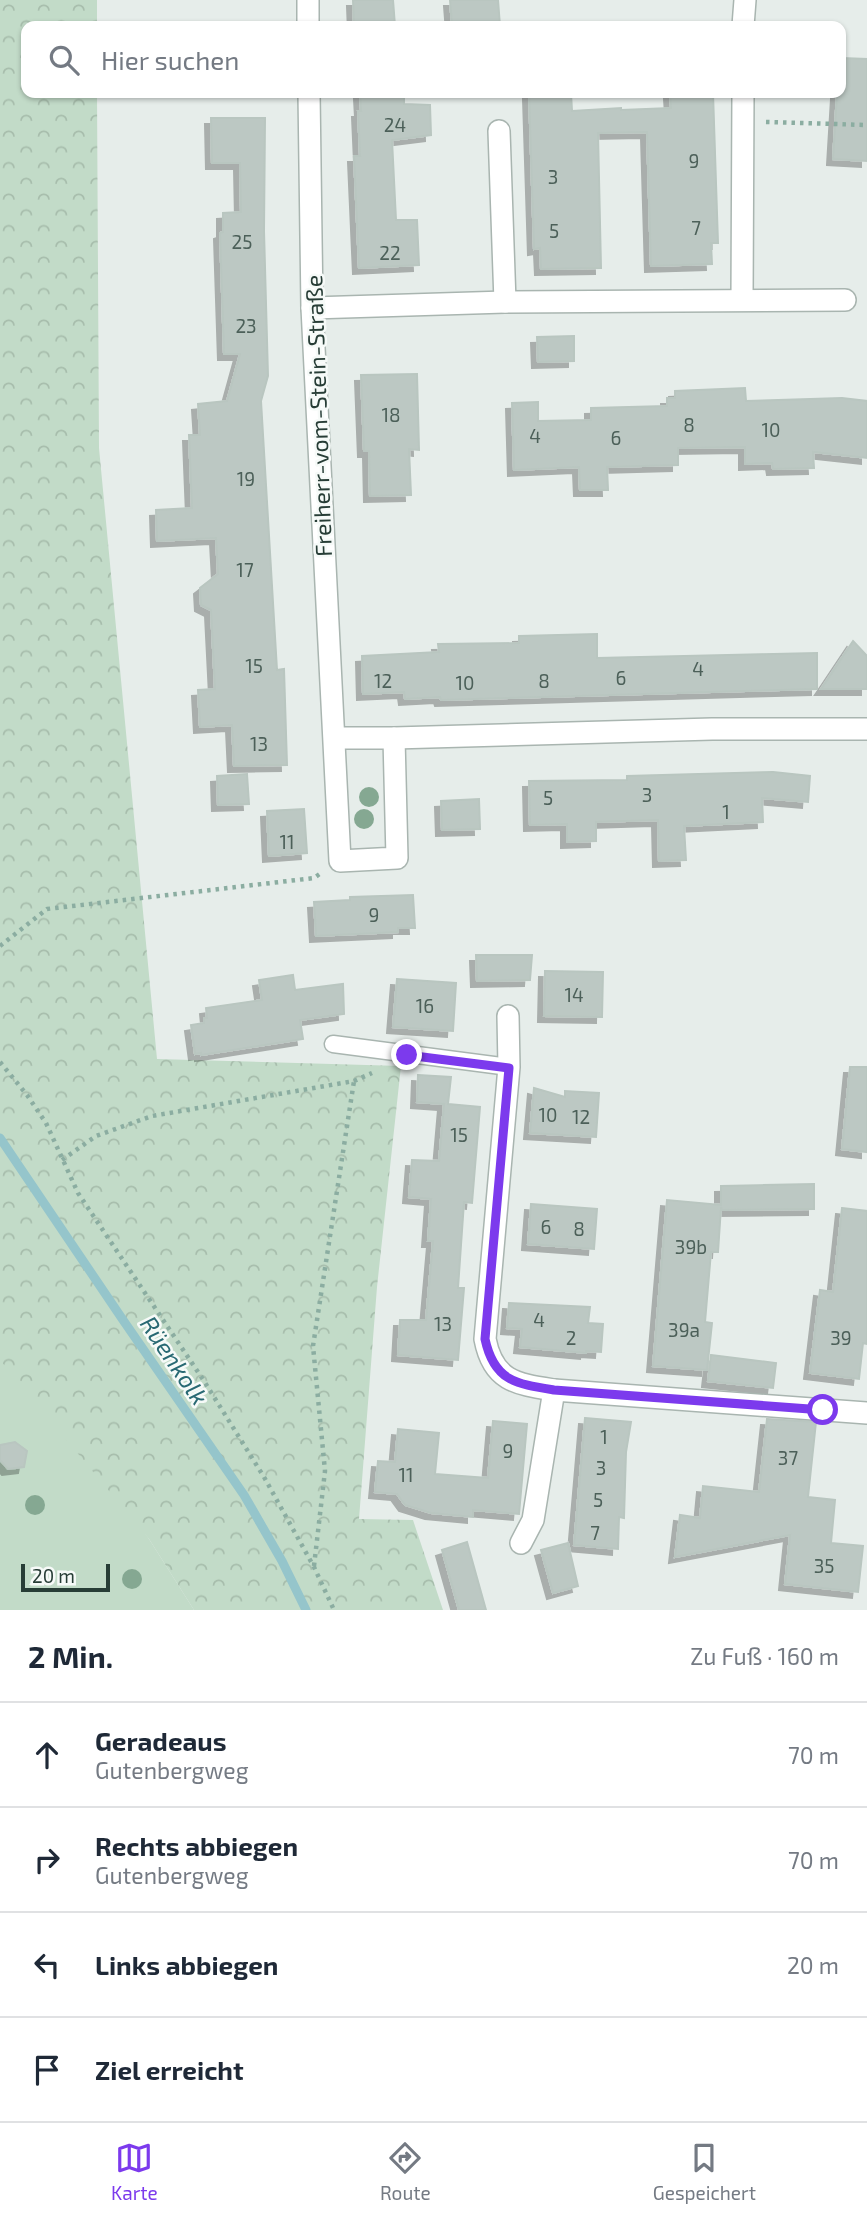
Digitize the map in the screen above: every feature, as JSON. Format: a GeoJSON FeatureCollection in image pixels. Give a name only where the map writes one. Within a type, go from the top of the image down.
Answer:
{"type":"FeatureCollection","features":[{"type":"Feature","properties":{"kind":"street"},"geometry":{"type":"LineString","coordinates":[[307,0],[308,21]]}},
{"type":"Feature","properties":{"kind":"street"},"geometry":{"type":"LineString","coordinates":[[743,21],[745,0]]}},
{"type":"Feature","properties":{"kind":"street","name":"Freiherr-vom-Stein-Straße"},"geometry":{"type":"LineString","coordinates":[[309,98],[312,308],[340,861]]}},
{"type":"Feature","properties":{"kind":"street"},"geometry":{"type":"LineString","coordinates":[[743,98],[743,300]]}},
{"type":"Feature","properties":{"kind":"street"},"geometry":{"type":"LineString","coordinates":[[499,131],[505,302]]}},
{"type":"Feature","properties":{"kind":"street"},"geometry":{"type":"LineString","coordinates":[[312,308],[505,302],[845,299]]}},
{"type":"Feature","properties":{"kind":"street"},"geometry":{"type":"LineString","coordinates":[[334,738],[712,729],[867,729]]}},
{"type":"Feature","properties":{"kind":"street"},"geometry":{"type":"LineString","coordinates":[[340,861],[397,858],[394,738]]}},
{"type":"Feature","properties":{"kind":"street"},"geometry":{"type":"LineString","coordinates":[[508,1016],[509,1068],[485,1339],[489,1356],[502,1374],[519,1385],[554,1390],[867,1413]]}},
{"type":"Feature","properties":{"kind":"street"},"geometry":{"type":"LineString","coordinates":[[521,1543],[533,1520],[554,1390]]}},
{"type":"Feature","properties":{"kind":"lane"},"geometry":{"type":"LineString","coordinates":[[334,1044],[509,1068]]}},
{"type":"Feature","properties":{"kind":"path"},"geometry":{"type":"LineString","coordinates":[[743,121],[867,125]]}},
{"type":"Feature","properties":{"kind":"path"},"geometry":{"type":"LineString","coordinates":[[0,946],[47,909],[314,878],[340,861]]}},
{"type":"Feature","properties":{"kind":"path"},"geometry":{"type":"LineString","coordinates":[[62,1160],[96,1136],[152,1116],[354,1081],[407,1055]]}},
{"type":"Feature","properties":{"kind":"path"},"geometry":{"type":"LineString","coordinates":[[0,1062],[46,1123],[78,1193],[204,1381],[264,1477],[314,1567],[334,1610]]}},
{"type":"Feature","properties":{"kind":"path"},"geometry":{"type":"LineString","coordinates":[[314,1567],[325,1471],[313,1346],[354,1081]]}},
{"type":"Feature","properties":{"kind":"green space"},"geometry":{"type":"Polygon","coordinates":[[[0,0],[97,0],[97,21],[21,21],[21,98],[97,98],[99,448],[157,1059],[401,1066],[377,1287],[359,1519],[413,1520],[443,1610],[194,1610],[149,1539],[0,1360],[0,0]]]}},
{"type":"Feature","properties":{"kind":"green space"},"geometry":{"type":"Polygon","coordinates":[[[0,1324],[149,1539],[194,1610],[0,1610],[0,1324]]]}},
{"type":"Feature","properties":{"kind":"building"},"geometry":{"type":"Polygon","coordinates":[[[353,0],[393,0],[395,21],[354,21],[353,0]]]}},
{"type":"Feature","properties":{"kind":"building"},"geometry":{"type":"Polygon","coordinates":[[[450,0],[498,0],[500,21],[452,21],[450,0]]]}},
{"type":"Feature","properties":{"kind":"building"},"geometry":{"type":"Polygon","coordinates":[[[846,58],[867,59],[867,161],[833,159],[837,98],[846,98],[846,58]]]}},
{"type":"Feature","properties":{"kind":"building"},"geometry":{"type":"Polygon","coordinates":[[[360,98],[404,98],[404,104],[430,105],[431,135],[392,140],[396,220],[417,220],[419,265],[359,268],[354,156],[360,156],[358,111],[361,111],[360,98]]]}},
{"type":"Feature","properties":{"kind":"building"},"geometry":{"type":"Polygon","coordinates":[[[529,98],[571,98],[572,111],[671,108],[670,98],[713,98],[718,243],[711,243],[712,264],[651,266],[647,132],[598,133],[601,268],[541,269],[540,248],[534,249],[529,98]]]}},
{"type":"Feature","properties":{"kind":"building"},"geometry":{"type":"Polygon","coordinates":[[[211,118],[265,118],[264,231],[268,376],[261,401],[277,670],[284,669],[287,765],[234,766],[232,725],[200,727],[198,690],[215,689],[211,610],[201,605],[200,588],[218,574],[216,538],[157,541],[156,510],[192,508],[189,435],[200,435],[198,404],[227,401],[240,354],[224,354],[220,233],[223,232],[223,213],[241,212],[240,163],[212,163],[211,118]]]}},
{"type":"Feature","properties":{"kind":"building"},"geometry":{"type":"Polygon","coordinates":[[[574,336],[574,361],[538,362],[537,337],[574,336]]]}},
{"type":"Feature","properties":{"kind":"building"},"geometry":{"type":"Polygon","coordinates":[[[417,374],[419,450],[409,449],[411,495],[370,496],[369,451],[364,451],[361,375],[417,374]]]}},
{"type":"Feature","properties":{"kind":"building"},"geometry":{"type":"Polygon","coordinates":[[[745,388],[746,401],[842,398],[867,401],[867,458],[813,452],[814,468],[773,469],[772,463],[745,464],[745,447],[678,448],[678,465],[607,467],[608,490],[580,490],[579,467],[514,470],[512,403],[538,402],[538,421],[591,420],[591,408],[667,406],[667,398],[675,398],[675,391],[745,388]]]}},
{"type":"Feature","properties":{"kind":"building"},"geometry":{"type":"Polygon","coordinates":[[[597,634],[597,658],[817,653],[817,689],[441,700],[440,697],[405,699],[404,692],[363,694],[362,656],[439,652],[438,644],[519,643],[519,636],[597,634]]]}},
{"type":"Feature","properties":{"kind":"building"},"geometry":{"type":"Polygon","coordinates":[[[853,641],[867,656],[867,689],[821,689],[853,641]]]}},
{"type":"Feature","properties":{"kind":"building"},"geometry":{"type":"Polygon","coordinates":[[[773,772],[810,776],[808,802],[762,798],[763,822],[684,826],[686,860],[659,861],[658,820],[596,822],[596,841],[567,842],[567,824],[530,825],[529,781],[627,780],[627,776],[773,772]]]}},
{"type":"Feature","properties":{"kind":"building"},"geometry":{"type":"Polygon","coordinates":[[[247,774],[249,804],[218,805],[217,776],[247,774]]]}},
{"type":"Feature","properties":{"kind":"building"},"geometry":{"type":"Polygon","coordinates":[[[479,799],[480,829],[442,830],[441,801],[479,799]]]}},
{"type":"Feature","properties":{"kind":"building"},"geometry":{"type":"Polygon","coordinates":[[[304,809],[307,853],[269,856],[267,811],[304,809]]]}},
{"type":"Feature","properties":{"kind":"building"},"geometry":{"type":"Polygon","coordinates":[[[413,895],[415,928],[398,928],[398,932],[316,936],[314,902],[350,900],[350,897],[413,895]]]}},
{"type":"Feature","properties":{"kind":"building"},"geometry":{"type":"Polygon","coordinates":[[[476,955],[532,955],[530,980],[477,981],[476,955]]]}},
{"type":"Feature","properties":{"kind":"building"},"geometry":{"type":"Polygon","coordinates":[[[545,971],[603,972],[602,1017],[544,1016],[545,971]]]}},
{"type":"Feature","properties":{"kind":"building"},"geometry":{"type":"Polygon","coordinates":[[[293,975],[295,990],[343,984],[344,1014],[300,1020],[303,1039],[195,1054],[191,1025],[204,1023],[204,1018],[207,1018],[206,1008],[262,1000],[259,980],[293,975]]]}},
{"type":"Feature","properties":{"kind":"building"},"geometry":{"type":"Polygon","coordinates":[[[397,979],[456,983],[453,1031],[393,1027],[397,979]]]}},
{"type":"Feature","properties":{"kind":"building"},"geometry":{"type":"Polygon","coordinates":[[[850,1067],[867,1067],[867,1152],[842,1149],[850,1067]]]}},
{"type":"Feature","properties":{"kind":"building"},"geometry":{"type":"Polygon","coordinates":[[[418,1075],[451,1077],[448,1104],[480,1107],[472,1203],[464,1202],[458,1288],[464,1288],[458,1360],[398,1355],[400,1320],[426,1320],[433,1241],[428,1241],[431,1199],[409,1197],[412,1160],[439,1161],[444,1104],[417,1102],[418,1075]]]}},
{"type":"Feature","properties":{"kind":"building"},"geometry":{"type":"Polygon","coordinates":[[[534,1088],[565,1097],[565,1091],[599,1093],[596,1137],[530,1133],[534,1088]]]}},
{"type":"Feature","properties":{"kind":"building"},"geometry":{"type":"Polygon","coordinates":[[[814,1184],[814,1209],[722,1210],[721,1207],[718,1252],[711,1252],[705,1322],[712,1323],[707,1370],[653,1366],[667,1200],[721,1205],[721,1186],[814,1184]]]}},
{"type":"Feature","properties":{"kind":"building"},"geometry":{"type":"Polygon","coordinates":[[[531,1204],[597,1209],[594,1249],[528,1244],[531,1204]]]}},
{"type":"Feature","properties":{"kind":"building"},"geometry":{"type":"Polygon","coordinates":[[[842,1208],[867,1211],[867,1344],[863,1343],[859,1379],[810,1373],[820,1290],[833,1292],[842,1208]]]}},
{"type":"Feature","properties":{"kind":"building"},"geometry":{"type":"Polygon","coordinates":[[[509,1303],[590,1307],[588,1323],[603,1324],[601,1352],[520,1347],[522,1329],[507,1328],[509,1303]]]}},
{"type":"Feature","properties":{"kind":"building"},"geometry":{"type":"Polygon","coordinates":[[[711,1355],[776,1363],[773,1388],[708,1381],[711,1355]]]}},
{"type":"Feature","properties":{"kind":"building"},"geometry":{"type":"Polygon","coordinates":[[[585,1418],[631,1422],[626,1452],[624,1518],[619,1517],[618,1549],[574,1545],[585,1418]]]}},
{"type":"Feature","properties":{"kind":"building"},"geometry":{"type":"Polygon","coordinates":[[[767,1419],[816,1422],[808,1497],[835,1500],[831,1543],[863,1546],[858,1592],[785,1584],[790,1535],[675,1557],[680,1515],[700,1518],[703,1486],[759,1492],[767,1419]]]}},
{"type":"Feature","properties":{"kind":"building"},"geometry":{"type":"Polygon","coordinates":[[[493,1421],[527,1424],[519,1514],[473,1510],[473,1517],[431,1513],[405,1505],[397,1494],[375,1492],[378,1461],[395,1462],[398,1429],[439,1433],[435,1474],[488,1478],[493,1421]]]}},
{"type":"Feature","properties":{"kind":"building"},"geometry":{"type":"Polygon","coordinates":[[[15,1442],[27,1451],[24,1467],[8,1469],[0,1460],[0,1445],[15,1442]]]}},
{"type":"Feature","properties":{"kind":"building"},"geometry":{"type":"Polygon","coordinates":[[[467,1542],[486,1610],[459,1610],[442,1550],[467,1542]]]}},
{"type":"Feature","properties":{"kind":"building"},"geometry":{"type":"Polygon","coordinates":[[[568,1543],[578,1586],[553,1593],[541,1550],[568,1543]]]}},
{"type":"Feature","properties":{"kind":"waterway","name":"Rüenkolk"},"geometry":{"type":"LineString","coordinates":[[0,1138],[244,1495],[282,1561],[306,1610]]}},
{"type":"Feature","properties":{"kind":"route"},"geometry":{"type":"LineString","coordinates":[[407,1055],[509,1068],[485,1339],[489,1356],[502,1374],[519,1385],[554,1390],[823,1410]]}}]}
